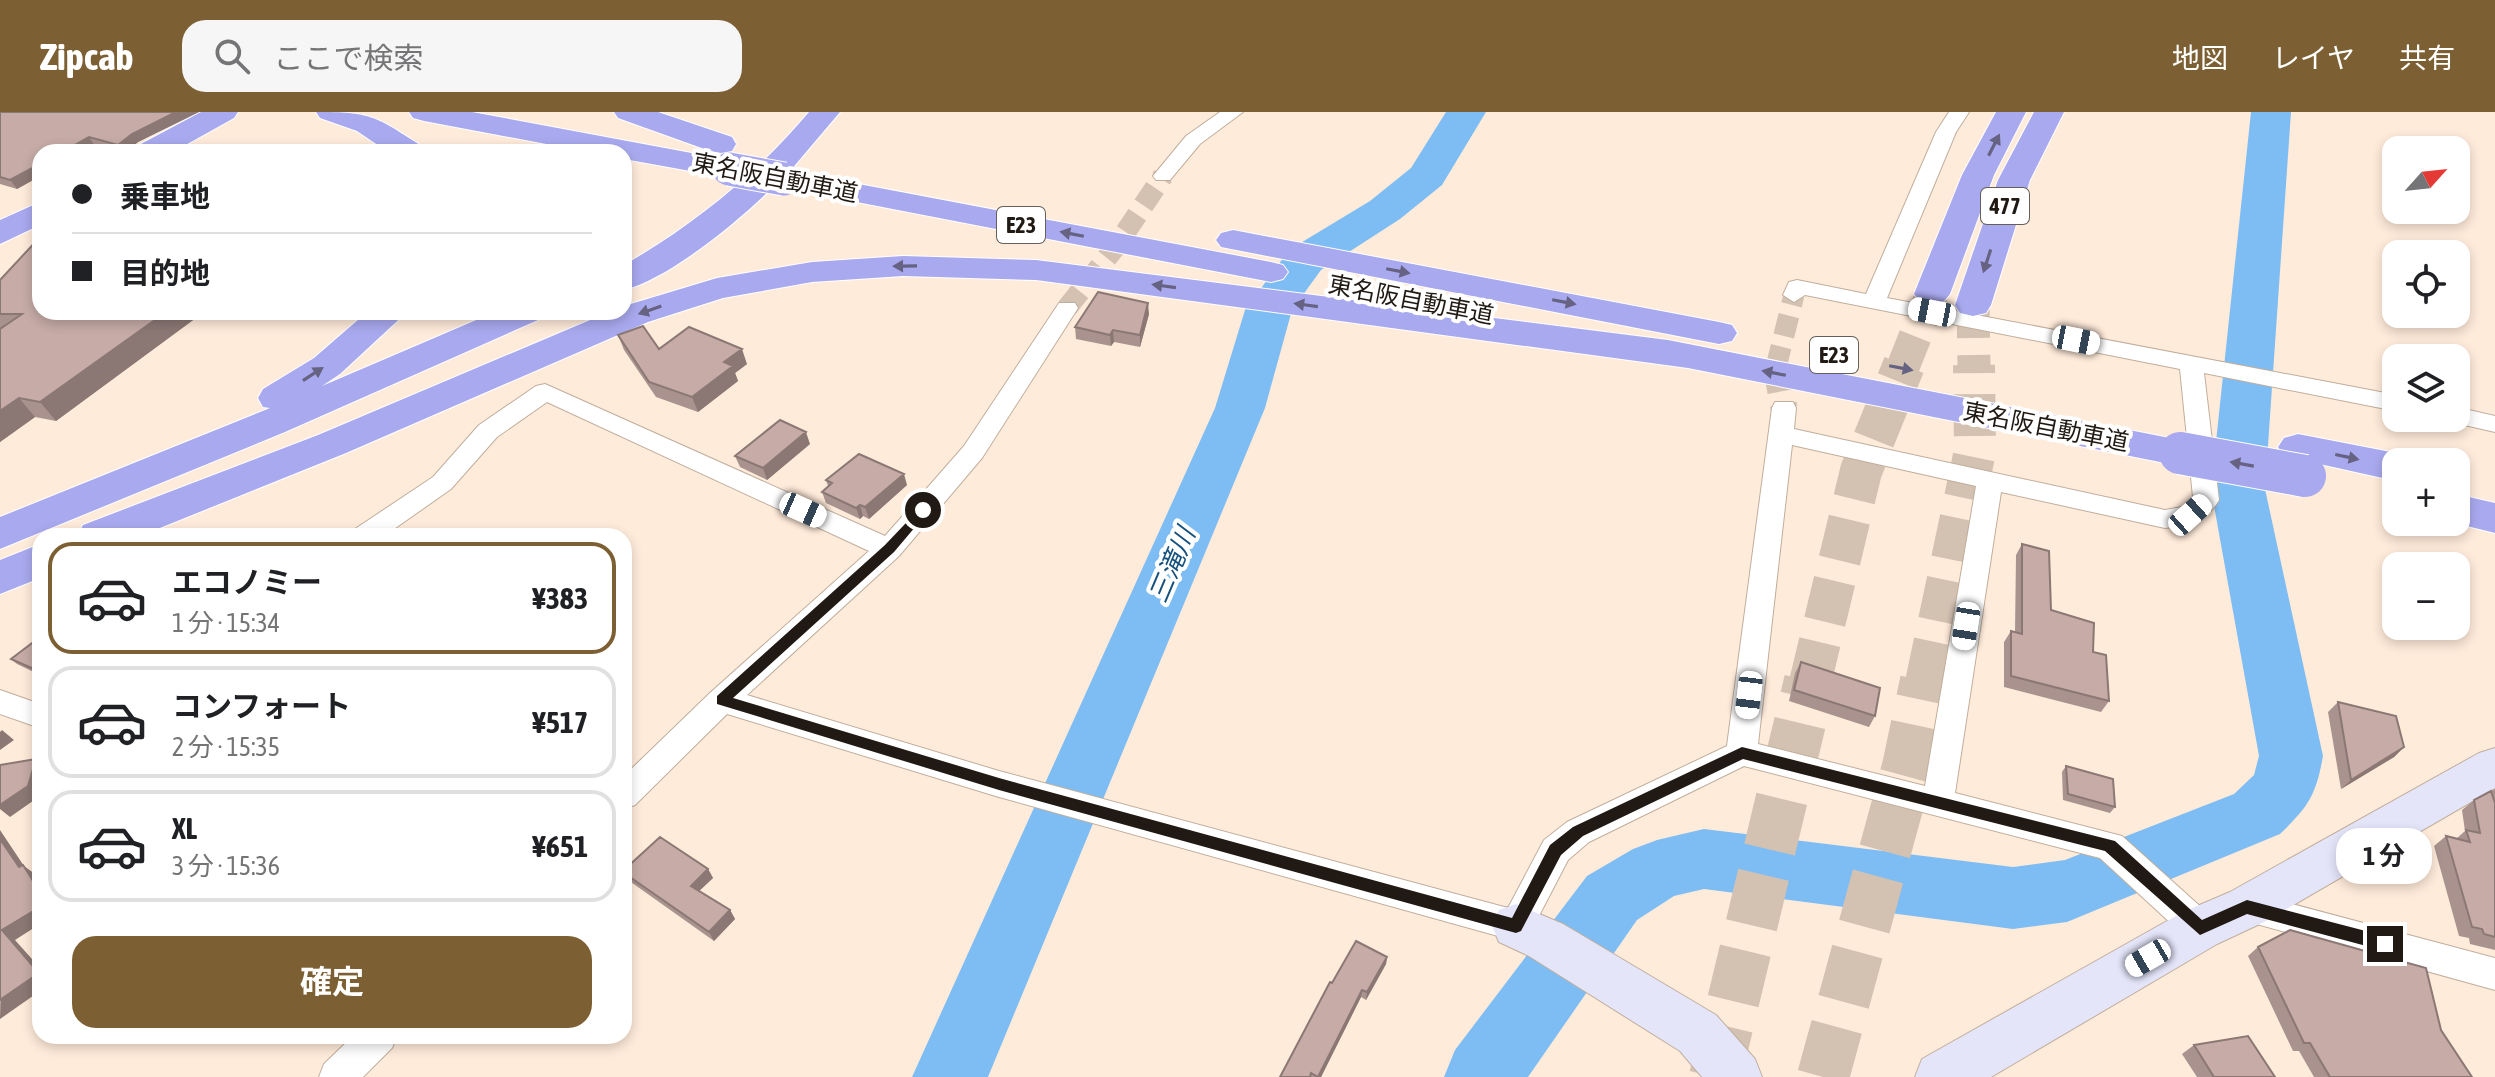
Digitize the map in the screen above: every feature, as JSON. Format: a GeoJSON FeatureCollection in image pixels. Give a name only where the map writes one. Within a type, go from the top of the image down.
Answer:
{"type":"FeatureCollection","features":[{"type":"Feature","properties":{"kind":"highway"},"geometry":{"type":"LineString","coordinates":[[165,144],[223,112]]}},
{"type":"Feature","properties":{"kind":"highway"},"geometry":{"type":"LineString","coordinates":[[331,112],[368,125],[397,144]]}},
{"type":"Feature","properties":{"kind":"highway","name":"東名阪自動車道"},"geometry":{"type":"LineString","coordinates":[[424,112],[739,160],[1255,271],[2302,461],[2382,466]]}},
{"type":"Feature","properties":{"kind":"highway","name":"東名阪自動車道"},"geometry":{"type":"LineString","coordinates":[[531,112],[739,160]]}},
{"type":"Feature","properties":{"kind":"highway"},"geometry":{"type":"LineString","coordinates":[[629,112],[739,160]]}},
{"type":"Feature","properties":{"kind":"highway"},"geometry":{"type":"LineString","coordinates":[[632,254],[705,206],[778,139],[800,112]]}},
{"type":"Feature","properties":{"kind":"highway"},"geometry":{"type":"LineString","coordinates":[[632,275],[679,246],[745,196],[791,154],[825,112]]}},
{"type":"Feature","properties":{"kind":"highway","name":"477"},"geometry":{"type":"LineString","coordinates":[[1932,294],[1978,175],[2011,112]]}},
{"type":"Feature","properties":{"kind":"highway","name":"477"},"geometry":{"type":"LineString","coordinates":[[1973,305],[2014,180],[2049,112]]}},
{"type":"Feature","properties":{"kind":"highway"},"geometry":{"type":"LineString","coordinates":[[0,234],[32,216]]}},
{"type":"Feature","properties":{"kind":"highway"},"geometry":{"type":"LineString","coordinates":[[632,315],[717,289],[812,272],[903,266],[1255,271],[1475,309]]}},
{"type":"Feature","properties":{"kind":"highway","name":"東名阪自動車道"},"geometry":{"type":"LineString","coordinates":[[1475,309],[1696,357],[2180,438]]}},
{"type":"Feature","properties":{"kind":"highway"},"geometry":{"type":"LineString","coordinates":[[46,514],[249,415],[327,366],[380,320]]}},
{"type":"Feature","properties":{"kind":"highway"},"geometry":{"type":"LineString","coordinates":[[0,534],[271,423],[507,320]]}},
{"type":"Feature","properties":{"kind":"highway"},"geometry":{"type":"LineString","coordinates":[[106,528],[316,426],[548,320]]}},
{"type":"Feature","properties":{"kind":"highway"},"geometry":{"type":"LineString","coordinates":[[118,528],[332,444],[621,320]]}},
{"type":"Feature","properties":{"kind":"highway","name":"東名阪自動車道"},"geometry":{"type":"LineString","coordinates":[[2302,461],[2382,491]]}},
{"type":"Feature","properties":{"kind":"highway"},"geometry":{"type":"LineString","coordinates":[[2470,483],[2495,488]]}},
{"type":"Feature","properties":{"kind":"highway"},"geometry":{"type":"LineString","coordinates":[[2470,512],[2495,518]]}},
{"type":"Feature","properties":{"kind":"highway"},"geometry":{"type":"LineString","coordinates":[[0,578],[32,564]]}},
{"type":"Feature","properties":{"kind":"street"},"geometry":{"type":"LineString","coordinates":[[1163,176],[1193,140],[1233,112]]}},
{"type":"Feature","properties":{"kind":"street"},"geometry":{"type":"LineString","coordinates":[[1874,301],[1946,132],[1959,112]]}},
{"type":"Feature","properties":{"kind":"street"},"geometry":{"type":"LineString","coordinates":[[1794,295],[1797,287],[2382,400]]}},
{"type":"Feature","properties":{"kind":"street"},"geometry":{"type":"LineString","coordinates":[[632,788],[722,700],[889,549],[973,452],[1067,308]]}},
{"type":"Feature","properties":{"kind":"street"},"geometry":{"type":"LineString","coordinates":[[1742,753],[1782,421],[1990,480],[2165,519],[2190,515],[2206,500],[2191,362]]}},
{"type":"Feature","properties":{"kind":"street"},"geometry":{"type":"LineString","coordinates":[[377,528],[442,483],[488,431],[545,392],[889,549]]}},
{"type":"Feature","properties":{"kind":"street"},"geometry":{"type":"LineString","coordinates":[[2470,418],[2495,424]]}},
{"type":"Feature","properties":{"kind":"street"},"geometry":{"type":"LineString","coordinates":[[1938,802],[1990,480]]}},
{"type":"Feature","properties":{"kind":"street"},"geometry":{"type":"LineString","coordinates":[[722,700],[999,784],[1531,933],[1698,1033],[1736,1077]]}},
{"type":"Feature","properties":{"kind":"street"},"geometry":{"type":"LineString","coordinates":[[0,702],[32,713]]}},
{"type":"Feature","properties":{"kind":"street"},"geometry":{"type":"LineString","coordinates":[[1531,933],[1556,850],[1578,832],[1742,753],[2114,849],[2200,928]]}},
{"type":"Feature","properties":{"kind":"street"},"geometry":{"type":"LineString","coordinates":[[1941,1077],[2200,928],[2247,907],[2495,766]]}},
{"type":"Feature","properties":{"kind":"street"},"geometry":{"type":"LineString","coordinates":[[2247,907],[2495,974]]}},
{"type":"Feature","properties":{"kind":"street"},"geometry":{"type":"LineString","coordinates":[[337,1077],[371,1044]]}},
{"type":"Feature","properties":{"kind":"building"},"geometry":{"type":"Polygon","coordinates":[[[0,112],[176,112],[132,134],[119,144],[89,137],[76,144],[32,144],[32,168],[10,180],[0,177],[0,112]]]}},
{"type":"Feature","properties":{"kind":"building"},"geometry":{"type":"Polygon","coordinates":[[[32,246],[32,320],[155,320],[40,402],[19,398],[0,411],[0,329],[22,314],[0,314],[0,280],[32,246]]]}},
{"type":"Feature","properties":{"kind":"building"},"geometry":{"type":"Polygon","coordinates":[[[1098,292],[1148,303],[1140,335],[1113,330],[1110,335],[1075,327],[1098,292]]]}},
{"type":"Feature","properties":{"kind":"building"},"geometry":{"type":"Polygon","coordinates":[[[643,326],[659,349],[689,327],[742,349],[724,362],[733,366],[692,397],[649,382],[618,335],[643,326]]]}},
{"type":"Feature","properties":{"kind":"building"},"geometry":{"type":"Polygon","coordinates":[[[780,420],[806,432],[763,468],[735,456],[780,420]]]}},
{"type":"Feature","properties":{"kind":"building"},"geometry":{"type":"Polygon","coordinates":[[[859,454],[904,474],[865,507],[860,505],[856,508],[822,492],[832,483],[826,480],[859,454]]]}},
{"type":"Feature","properties":{"kind":"building"},"geometry":{"type":"Polygon","coordinates":[[[2022,544],[2049,551],[2051,610],[2094,623],[2093,652],[2106,655],[2109,701],[2011,676],[2011,631],[2022,634],[2022,544]]]}},
{"type":"Feature","properties":{"kind":"building"},"geometry":{"type":"Polygon","coordinates":[[[32,643],[32,668],[11,659],[32,643]]]}},
{"type":"Feature","properties":{"kind":"building"},"geometry":{"type":"Polygon","coordinates":[[[1801,662],[1880,688],[1875,716],[1794,690],[1801,662]]]}},
{"type":"Feature","properties":{"kind":"building"},"geometry":{"type":"Polygon","coordinates":[[[2338,702],[2396,716],[2404,747],[2351,780],[2338,702]]]}},
{"type":"Feature","properties":{"kind":"building"},"geometry":{"type":"Polygon","coordinates":[[[32,760],[28,786],[0,805],[0,765],[32,760]]]}},
{"type":"Feature","properties":{"kind":"building"},"geometry":{"type":"Polygon","coordinates":[[[2066,766],[2113,779],[2115,807],[2068,794],[2066,766]]]}},
{"type":"Feature","properties":{"kind":"building"},"geometry":{"type":"Polygon","coordinates":[[[2491,791],[2495,803],[2495,937],[2472,927],[2446,836],[2470,842],[2466,830],[2480,833],[2474,800],[2491,791]]]}},
{"type":"Feature","properties":{"kind":"building"},"geometry":{"type":"Polygon","coordinates":[[[660,837],[708,869],[691,886],[730,910],[709,932],[632,879],[632,863],[660,837]]]}},
{"type":"Feature","properties":{"kind":"building"},"geometry":{"type":"Polygon","coordinates":[[[0,839],[19,867],[23,865],[32,879],[32,912],[2,930],[32,965],[32,978],[0,1000],[0,839]]]}},
{"type":"Feature","properties":{"kind":"building"},"geometry":{"type":"Polygon","coordinates":[[[2290,930],[2426,968],[2441,1030],[2472,1077],[2330,1077],[2310,1043],[2304,1043],[2258,947],[2290,930]]]}},
{"type":"Feature","properties":{"kind":"building"},"geometry":{"type":"Polygon","coordinates":[[[1356,941],[1387,957],[1367,992],[1362,990],[1318,1077],[1311,1073],[1310,1077],[1280,1077],[1330,982],[1356,941]]]}},
{"type":"Feature","properties":{"kind":"building"},"geometry":{"type":"Polygon","coordinates":[[[2248,1036],[2275,1077],[2214,1077],[2194,1045],[2248,1036]]]}},
{"type":"Feature","properties":{"kind":"waterway","name":"三滝川"},"geometry":{"type":"LineString","coordinates":[[950,1077],[1240,408],[1269,310],[1305,260],[1385,210],[1427,176],[1466,112]]}},
{"type":"Feature","properties":{"kind":"waterway"},"geometry":{"type":"LineString","coordinates":[[1482,1077],[1612,898],[1657,870],[1704,859],[2013,898],[2067,891],[2257,814],[2284,789],[2291,756],[2238,489],[2271,112]]}},
{"type":"Feature","properties":{"kind":"tunnel"},"geometry":{"type":"LineString","coordinates":[[1067,308],[1117,245],[1163,176]]}},
{"type":"Feature","properties":{"kind":"tunnel"},"geometry":{"type":"LineString","coordinates":[[1903,367],[1932,294]]}},
{"type":"Feature","properties":{"kind":"tunnel"},"geometry":{"type":"LineString","coordinates":[[1776,366],[1794,295]]}},
{"type":"Feature","properties":{"kind":"tunnel"},"geometry":{"type":"LineString","coordinates":[[1973,305],[1974,367]]}},
{"type":"Feature","properties":{"kind":"tunnel"},"geometry":{"type":"LineString","coordinates":[[1810,683],[1861,471],[1904,365]]}},
{"type":"Feature","properties":{"kind":"tunnel"},"geometry":{"type":"LineString","coordinates":[[1926,683],[1975,451],[1974,365]]}},
{"type":"Feature","properties":{"kind":"tunnel"},"geometry":{"type":"LineString","coordinates":[[1776,366],[1784,408]]}},
{"type":"Feature","properties":{"kind":"tunnel"},"geometry":{"type":"LineString","coordinates":[[1715,1077],[1810,681]]}},
{"type":"Feature","properties":{"kind":"tunnel"},"geometry":{"type":"LineString","coordinates":[[1823,1077],[1908,767],[1926,681]]}},
{"type":"Feature","properties":{"kind":"route"},"geometry":{"type":"LineString","coordinates":[[923,510],[889,549],[722,700],[999,784],[1516,926],[1556,850],[1578,832],[1742,753],[2110,846],[2200,928],[2247,907],[2385,944]]}}]}
